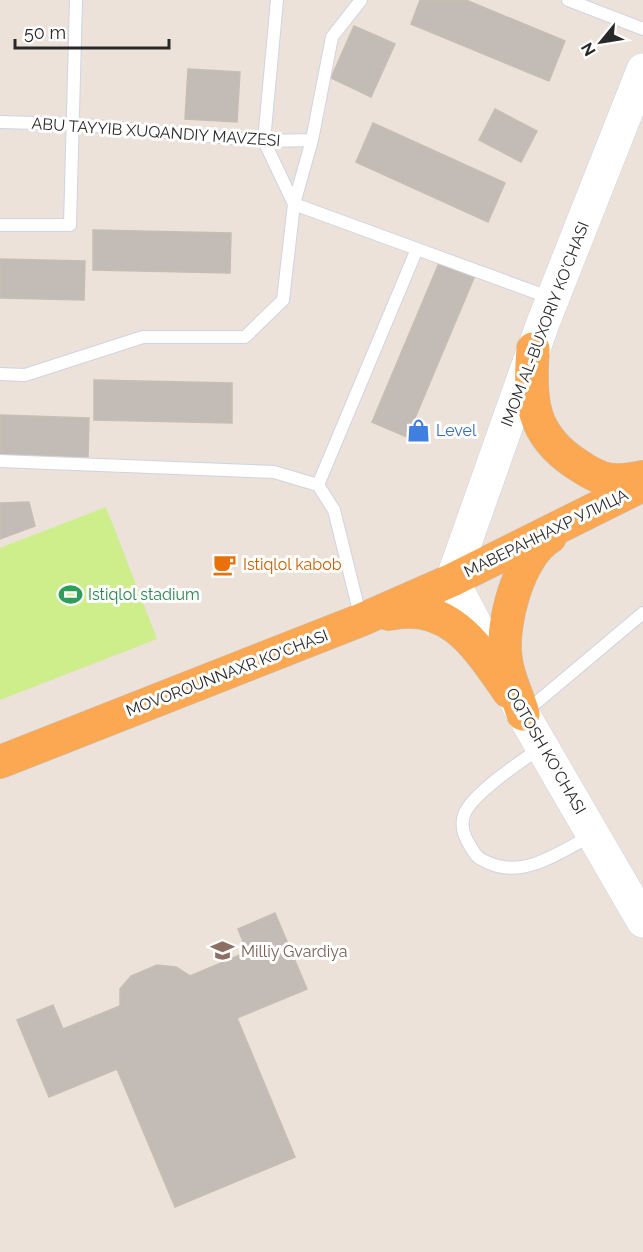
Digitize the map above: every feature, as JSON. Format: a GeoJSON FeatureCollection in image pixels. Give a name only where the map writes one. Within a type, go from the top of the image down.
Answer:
{"type":"FeatureCollection","features":[{"type":"Feature","properties":{"kind":"highway"},"geometry":{"type":"LineString","coordinates":[[533,349],[531,373],[533,398],[540,428],[549,442],[561,454],[603,479],[642,483]]}},
{"type":"Feature","properties":{"kind":"highway"},"geometry":{"type":"LineString","coordinates":[[523,714],[506,660],[506,618],[519,578],[541,543],[642,483]]}},
{"type":"Feature","properties":{"kind":"highway","name":"МАВЕРАННАХР УЛИЦА"},"geometry":{"type":"LineString","coordinates":[[452,580],[642,483]]}},
{"type":"Feature","properties":{"kind":"highway","name":"MOVOROUNNAXR KO'CHASI"},"geometry":{"type":"LineString","coordinates":[[0,762],[361,620],[452,580]]}},
{"type":"Feature","properties":{"kind":"highway"},"geometry":{"type":"LineString","coordinates":[[361,620],[406,610],[428,613],[447,621],[471,641],[523,714]]}},
{"type":"Feature","properties":{"kind":"main road","name":"IMOM AL-BUXORIY KO'CHASI"},"geometry":{"type":"LineString","coordinates":[[452,580],[533,349],[643,70]]}},
{"type":"Feature","properties":{"kind":"main road","name":"OQTOSH KO'CHASI"},"geometry":{"type":"LineString","coordinates":[[452,580],[523,714],[593,834],[627,879],[643,921]]}},
{"type":"Feature","properties":{"kind":"lane"},"geometry":{"type":"LineString","coordinates":[[0,225],[70,225],[76,0]]}},
{"type":"Feature","properties":{"kind":"lane"},"geometry":{"type":"LineString","coordinates":[[278,0],[264,141],[294,204],[552,299]]}},
{"type":"Feature","properties":{"kind":"lane"},"geometry":{"type":"LineString","coordinates":[[0,374],[25,375],[143,336],[245,336],[283,300],[294,204],[312,140],[332,37],[361,0]]}},
{"type":"Feature","properties":{"kind":"lane"},"geometry":{"type":"LineString","coordinates":[[568,0],[643,29]]}},
{"type":"Feature","properties":{"kind":"lane","name":"ABU TAYYIB XUQANDIY MAVZESI"},"geometry":{"type":"LineString","coordinates":[[0,122],[73,124],[264,141],[312,140]]}},
{"type":"Feature","properties":{"kind":"lane"},"geometry":{"type":"LineString","coordinates":[[318,484],[417,249]]}},
{"type":"Feature","properties":{"kind":"lane"},"geometry":{"type":"LineString","coordinates":[[0,461],[274,472],[318,484],[333,510],[361,620]]}},
{"type":"Feature","properties":{"kind":"lane"},"geometry":{"type":"LineString","coordinates":[[523,714],[643,613]]}},
{"type":"Feature","properties":{"kind":"lane"},"geometry":{"type":"LineString","coordinates":[[542,746],[478,796],[464,814],[463,834],[477,858],[498,867],[524,867],[555,856],[593,834]]}},
{"type":"Feature","properties":{"kind":"green space","name":"Istiqlol stadium"},"geometry":{"type":"Polygon","coordinates":[[[106,507],[157,639],[0,700],[0,548],[106,507]]]}},
{"type":"Feature","properties":{"kind":"building"},"geometry":{"type":"Polygon","coordinates":[[[420,0],[466,0],[565,41],[549,81],[411,24],[420,0]]]}},
{"type":"Feature","properties":{"kind":"building"},"geometry":{"type":"Polygon","coordinates":[[[354,26],[395,44],[371,97],[331,78],[354,26]]]}},
{"type":"Feature","properties":{"kind":"building"},"geometry":{"type":"Polygon","coordinates":[[[188,69],[240,72],[237,122],[185,119],[188,69]]]}},
{"type":"Feature","properties":{"kind":"building"},"geometry":{"type":"Polygon","coordinates":[[[495,109],[537,131],[521,162],[479,140],[495,109]]]}},
{"type":"Feature","properties":{"kind":"building"},"geometry":{"type":"Polygon","coordinates":[[[373,123],[505,183],[488,222],[356,162],[373,123]]]}},
{"type":"Feature","properties":{"kind":"building"},"geometry":{"type":"Polygon","coordinates":[[[93,230],[231,233],[230,273],[93,270],[93,230]]]}},
{"type":"Feature","properties":{"kind":"building"},"geometry":{"type":"Polygon","coordinates":[[[0,259],[85,261],[84,300],[0,298],[0,259]]]}},
{"type":"Feature","properties":{"kind":"building"},"geometry":{"type":"Polygon","coordinates":[[[439,263],[474,278],[407,437],[372,422],[439,263]]]}},
{"type":"Feature","properties":{"kind":"building"},"geometry":{"type":"Polygon","coordinates":[[[94,380],[232,383],[232,423],[94,420],[94,380]]]}},
{"type":"Feature","properties":{"kind":"building"},"geometry":{"type":"Polygon","coordinates":[[[0,415],[89,418],[88,457],[0,454],[0,415]]]}},
{"type":"Feature","properties":{"kind":"building"},"geometry":{"type":"Polygon","coordinates":[[[29,502],[35,526],[0,539],[0,503],[29,502]]]}},
{"type":"Feature","properties":{"kind":"building"},"geometry":{"type":"Polygon","coordinates":[[[275,913],[307,989],[237,1018],[295,1157],[175,1207],[117,1069],[49,1097],[17,1020],[53,1005],[63,1029],[120,1006],[120,989],[131,976],[157,965],[176,967],[190,976],[247,952],[238,929],[275,913]]]}},
{"type":"Feature","properties":{"kind":"place","name":"Level"},"geometry":{"type":"Point","coordinates":[418,430]}},
{"type":"Feature","properties":{"kind":"place","name":"Istiqlol kabob"},"geometry":{"type":"Point","coordinates":[225,564]}},
{"type":"Feature","properties":{"kind":"place","name":"Istiqlol stadium"},"geometry":{"type":"Point","coordinates":[70,594]}},
{"type":"Feature","properties":{"kind":"place","name":"Milliy Gvardiya"},"geometry":{"type":"Point","coordinates":[223,951]}}]}
